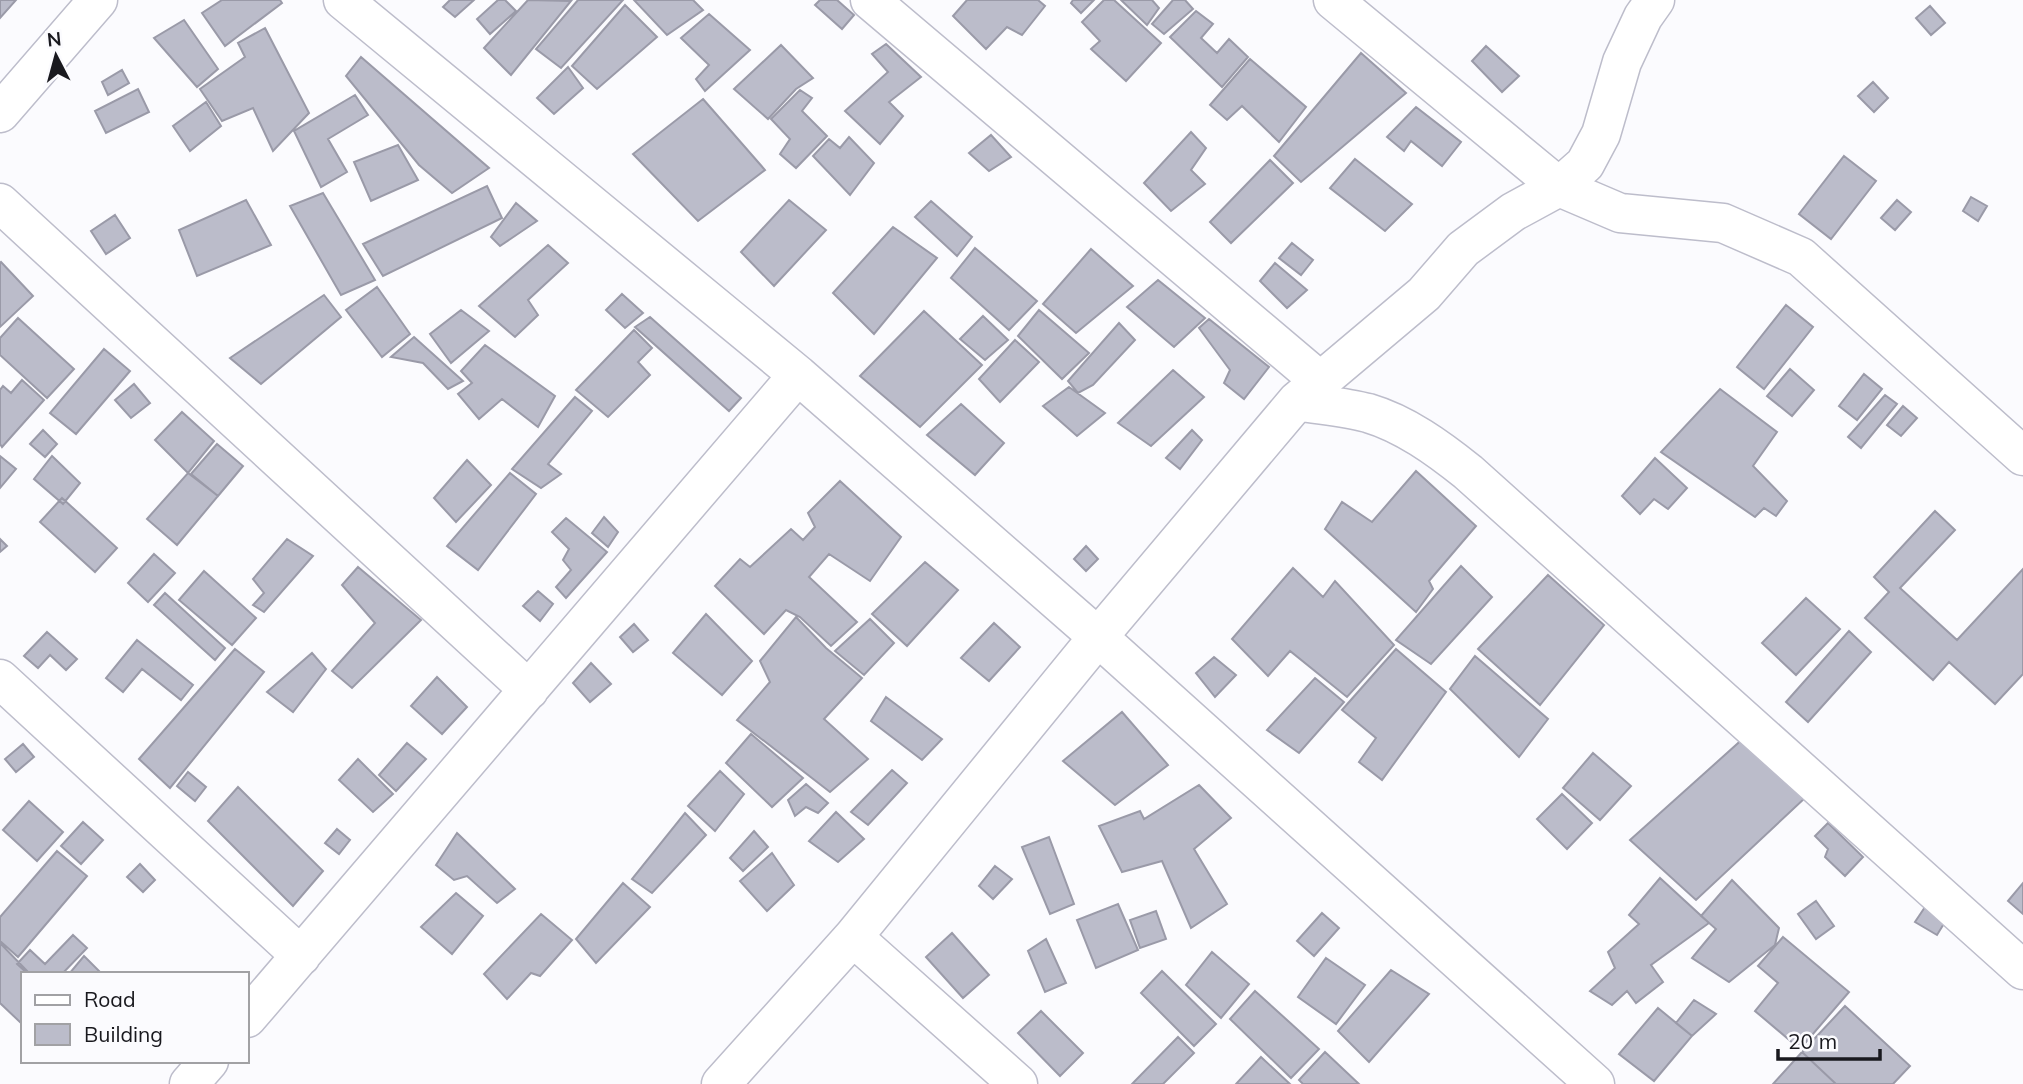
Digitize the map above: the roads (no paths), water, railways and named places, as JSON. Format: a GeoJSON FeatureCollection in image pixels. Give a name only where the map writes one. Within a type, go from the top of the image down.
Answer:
{"type":"FeatureCollection","features":[{"type":"Feature","properties":{"kind":"street"},"geometry":{"type":"LineString","coordinates":[[0,113],[98,0]]}},
{"type":"Feature","properties":{"kind":"street"},"geometry":{"type":"LineString","coordinates":[[342,0],[798,375],[1098,637],[1595,1084]]}},
{"type":"Feature","properties":{"kind":"street"},"geometry":{"type":"LineString","coordinates":[[870,0],[1309,391],[1404,428],[1447,456],[2023,970]]}},
{"type":"Feature","properties":{"kind":"street"},"geometry":{"type":"LineString","coordinates":[[1333,0],[1559,187],[1620,214],[1723,223],[1801,257],[2023,456]]}},
{"type":"Feature","properties":{"kind":"street"},"geometry":{"type":"LineString","coordinates":[[721,1084],[853,937],[1098,637],[1309,391],[1424,294],[1463,249],[1513,212],[1559,187],[1585,164],[1601,134],[1622,62],[1643,17],[1655,0]]}},
{"type":"Feature","properties":{"kind":"street"},"geometry":{"type":"LineString","coordinates":[[0,203],[529,690]]}},
{"type":"Feature","properties":{"kind":"street"},"geometry":{"type":"LineString","coordinates":[[248,1017],[798,375]]}},
{"type":"Feature","properties":{"kind":"street"},"geometry":{"type":"LineString","coordinates":[[0,679],[301,956]]}},
{"type":"Feature","properties":{"kind":"street"},"geometry":{"type":"LineString","coordinates":[[853,937],[1018,1084]]}},
{"type":"Feature","properties":{"kind":"street"},"geometry":{"type":"LineString","coordinates":[[189,1084],[207,1063]]}}]}
